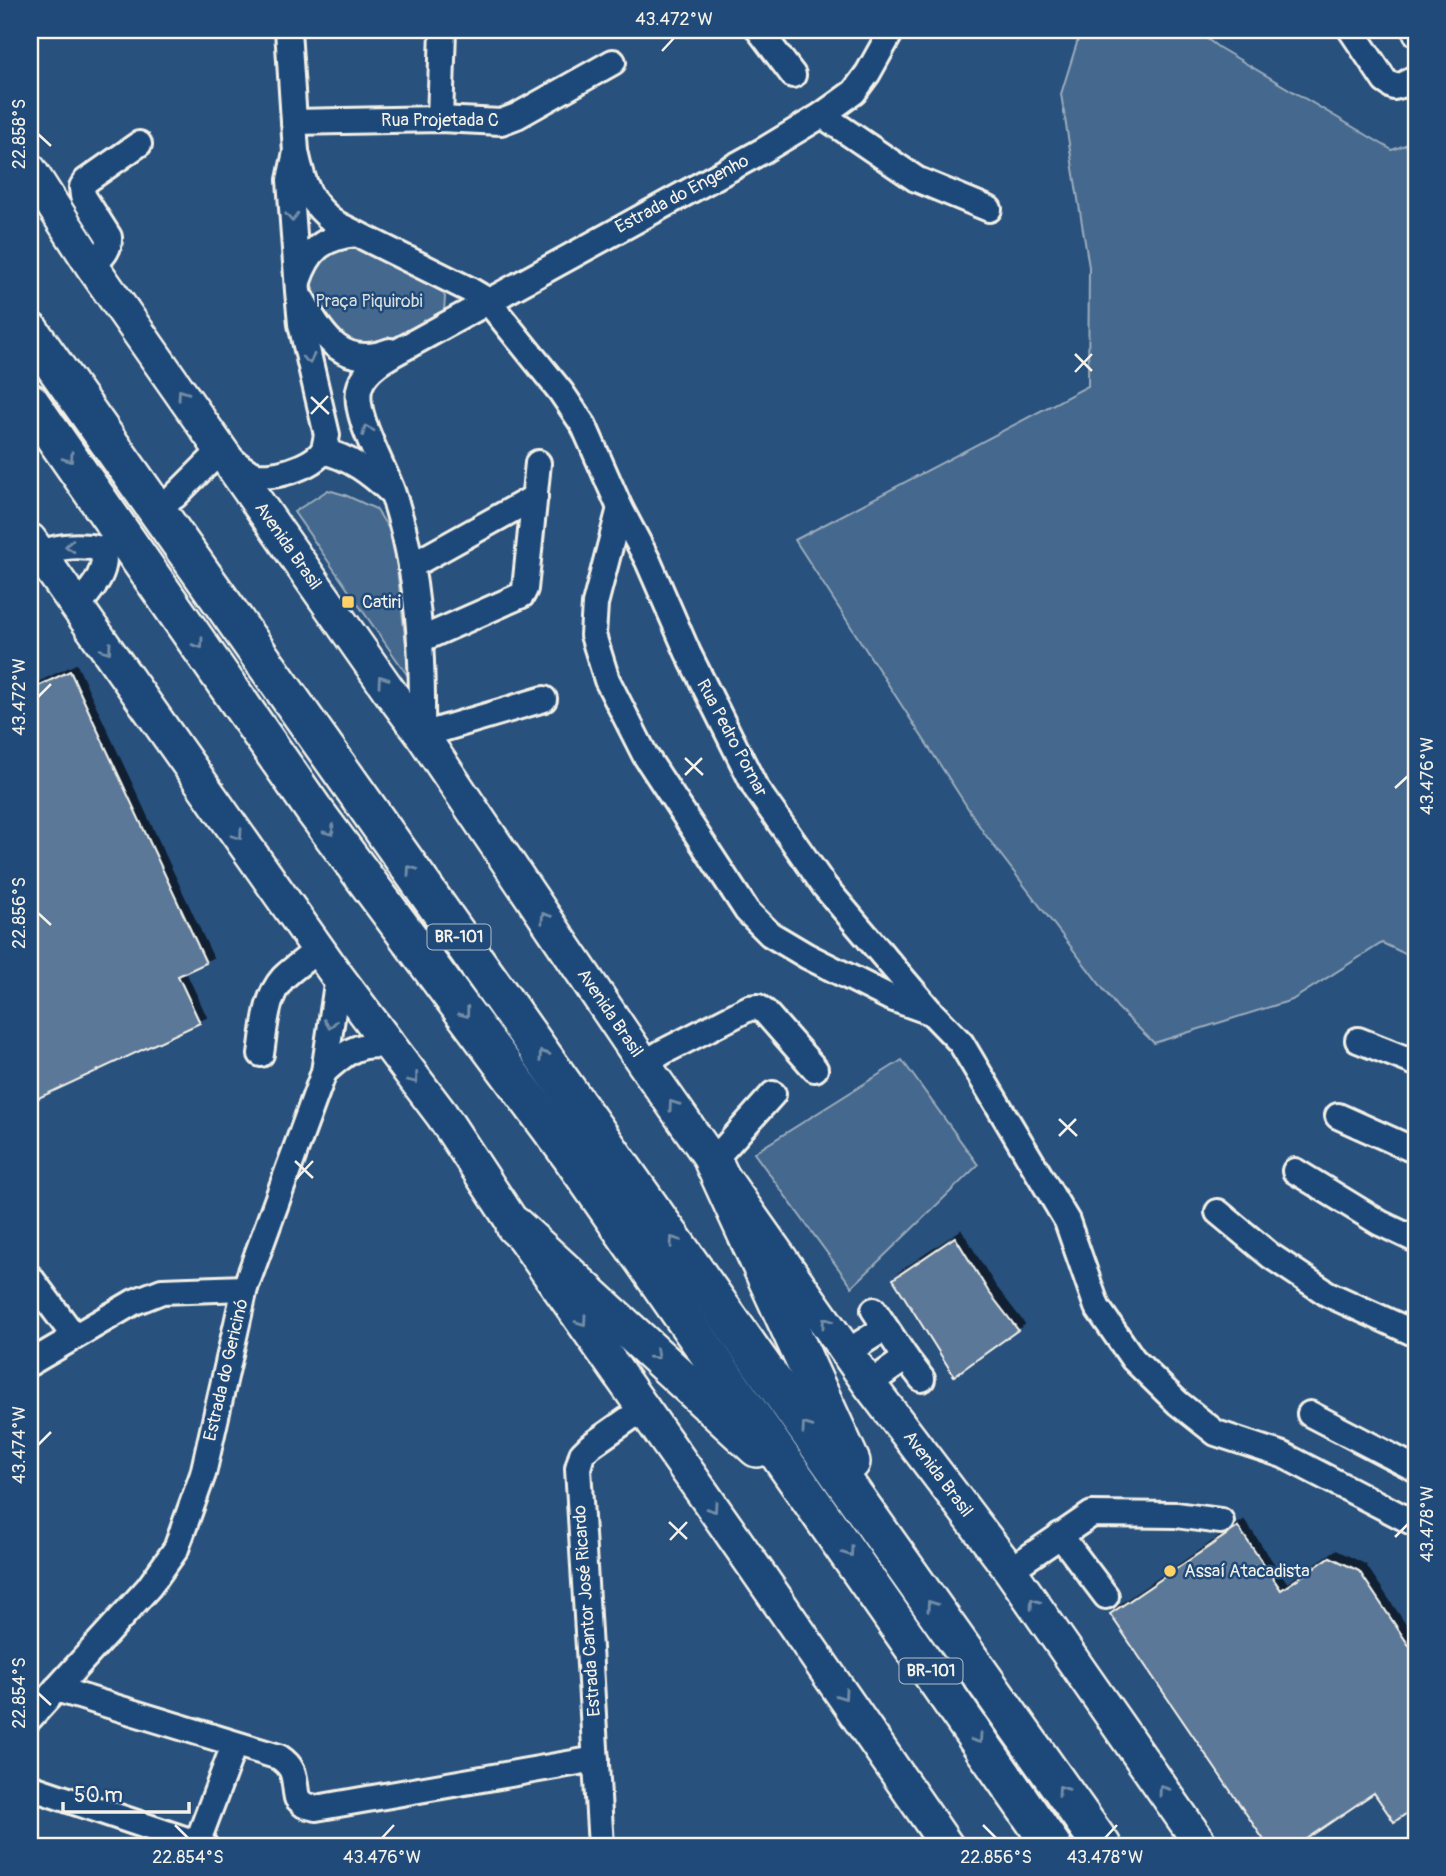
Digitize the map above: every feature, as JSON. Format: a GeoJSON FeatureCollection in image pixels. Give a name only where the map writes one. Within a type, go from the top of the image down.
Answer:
{"type":"FeatureCollection","features":[{"type":"Feature","properties":{"kind":"highway","name":"BR-101"},"geometry":{"type":"LineString","coordinates":[[30,331],[1102,1846]]}},
{"type":"Feature","properties":{"kind":"highway","name":"BR-101"},"geometry":{"type":"LineString","coordinates":[[30,402],[314,810],[570,1155],[1052,1846]]}},
{"type":"Feature","properties":{"kind":"highway"},"geometry":{"type":"LineString","coordinates":[[713,1161],[888,1543]]}},
{"type":"Feature","properties":{"kind":"highway"},"geometry":{"type":"LineString","coordinates":[[515,1226],[810,1496]]}},
{"type":"Feature","properties":{"kind":"main road","name":"Avenida Brasil"},"geometry":{"type":"LineString","coordinates":[[30,170],[92,266],[422,735],[644,1064],[869,1384],[1010,1570],[1202,1846]]}},
{"type":"Feature","properties":{"kind":"main road"},"geometry":{"type":"LineString","coordinates":[[33,550],[77,607],[338,977],[442,1115],[515,1226],[947,1846]]}},
{"type":"Feature","properties":{"kind":"street"},"geometry":{"type":"LineString","coordinates":[[288,30],[296,152],[302,181],[313,202],[337,224],[487,300]]}},
{"type":"Feature","properties":{"kind":"street"},"geometry":{"type":"LineString","coordinates":[[440,119],[443,30]]}},
{"type":"Feature","properties":{"kind":"street"},"geometry":{"type":"LineString","coordinates":[[759,30],[793,75]]}},
{"type":"Feature","properties":{"kind":"street","name":"Estrada do Engenho"},"geometry":{"type":"LineString","coordinates":[[442,326],[822,115],[854,92],[892,30]]}},
{"type":"Feature","properties":{"kind":"street"},"geometry":{"type":"LineString","coordinates":[[1351,30],[1385,81],[1405,82]]}},
{"type":"Feature","properties":{"kind":"street","name":"Rua Projetada C"},"geometry":{"type":"LineString","coordinates":[[294,122],[440,119],[500,122],[517,116],[613,62]]}},
{"type":"Feature","properties":{"kind":"street"},"geometry":{"type":"LineString","coordinates":[[822,115],[916,178],[989,209]]}},
{"type":"Feature","properties":{"kind":"street"},"geometry":{"type":"LineString","coordinates":[[92,266],[106,252],[110,245],[109,237],[83,196],[82,187],[86,181],[139,144]]}},
{"type":"Feature","properties":{"kind":"street"},"geometry":{"type":"LineString","coordinates":[[175,496],[221,450],[250,473],[264,476],[278,475],[300,467],[323,451],[327,435],[301,324],[290,180],[296,152]]}},
{"type":"Feature","properties":{"kind":"street"},"geometry":{"type":"LineString","coordinates":[[357,234],[328,240],[316,248],[307,260],[298,286],[311,316],[326,337],[349,355],[377,356],[413,343]]}},
{"type":"Feature","properties":{"kind":"street"},"geometry":{"type":"LineString","coordinates":[[443,278],[452,295],[454,306],[442,326],[374,367],[360,386],[358,398],[359,410],[394,495],[411,566],[421,640],[422,735],[544,699]]}},
{"type":"Feature","properties":{"kind":"street","name":"Rua Pedro Pornar"},"geometry":{"type":"LineString","coordinates":[[487,300],[561,392],[584,426],[688,653],[755,787],[825,887],[931,1012],[961,1043],[1067,1221],[1097,1307],[1133,1359],[1178,1403],[1216,1433],[1283,1455],[1416,1524]]}},
{"type":"Feature","properties":{"kind":"street"},"geometry":{"type":"LineString","coordinates":[[323,451],[340,455],[355,463],[373,475],[394,495]]}},
{"type":"Feature","properties":{"kind":"street"},"geometry":{"type":"LineString","coordinates":[[421,640],[522,595],[525,589],[538,463]]}},
{"type":"Feature","properties":{"kind":"street"},"geometry":{"type":"LineString","coordinates":[[411,566],[535,497]]}},
{"type":"Feature","properties":{"kind":"street"},"geometry":{"type":"LineString","coordinates":[[620,508],[595,604],[593,635],[607,680],[645,755],[747,911],[771,934],[807,956],[891,998],[931,1012]]}},
{"type":"Feature","properties":{"kind":"street"},"geometry":{"type":"LineString","coordinates":[[33,550],[77,545],[106,546],[99,578],[77,607]]}},
{"type":"Feature","properties":{"kind":"street"},"geometry":{"type":"LineString","coordinates":[[261,1054],[274,990],[318,949]]}},
{"type":"Feature","properties":{"kind":"street","name":"Estrada do Gericinó"},"geometry":{"type":"LineString","coordinates":[[30,1718],[149,1587],[176,1549],[203,1474],[245,1288],[324,1072],[338,977]]}},
{"type":"Feature","properties":{"kind":"street"},"geometry":{"type":"LineString","coordinates":[[644,1064],[749,1008],[758,1007],[815,1069]]}},
{"type":"Feature","properties":{"kind":"street"},"geometry":{"type":"LineString","coordinates":[[1359,1040],[1416,1063]]}},
{"type":"Feature","properties":{"kind":"street"},"geometry":{"type":"LineString","coordinates":[[324,1072],[341,1057],[358,1048],[369,1044],[390,1047]]}},
{"type":"Feature","properties":{"kind":"street"},"geometry":{"type":"LineString","coordinates":[[713,1161],[774,1094]]}},
{"type":"Feature","properties":{"kind":"street"},"geometry":{"type":"LineString","coordinates":[[1338,1116],[1416,1151]]}},
{"type":"Feature","properties":{"kind":"street"},"geometry":{"type":"LineString","coordinates":[[1294,1171],[1380,1223],[1416,1240]]}},
{"type":"Feature","properties":{"kind":"street"},"geometry":{"type":"LineString","coordinates":[[1218,1212],[1271,1256],[1328,1294],[1416,1334]]}},
{"type":"Feature","properties":{"kind":"street"},"geometry":{"type":"LineString","coordinates":[[30,1277],[74,1336]]}},
{"type":"Feature","properties":{"kind":"street"},"geometry":{"type":"LineString","coordinates":[[30,1363],[134,1303],[162,1291],[245,1288]]}},
{"type":"Feature","properties":{"kind":"street"},"geometry":{"type":"LineString","coordinates":[[847,1352],[880,1319],[922,1379]]}},
{"type":"Feature","properties":{"kind":"street"},"geometry":{"type":"LineString","coordinates":[[869,1384],[906,1358]]}},
{"type":"Feature","properties":{"kind":"street","name":"Estrada Cantor José Ricardo"},"geometry":{"type":"LineString","coordinates":[[601,1846],[578,1468],[582,1454],[590,1446],[644,1408]]}},
{"type":"Feature","properties":{"kind":"street"},"geometry":{"type":"LineString","coordinates":[[1310,1414],[1416,1469]]}},
{"type":"Feature","properties":{"kind":"street"},"geometry":{"type":"LineString","coordinates":[[1010,1570],[1092,1514],[1175,1515],[1221,1521]]}},
{"type":"Feature","properties":{"kind":"street"},"geometry":{"type":"LineString","coordinates":[[1060,1535],[1106,1596]]}},
{"type":"Feature","properties":{"kind":"street"},"geometry":{"type":"LineString","coordinates":[[55,1689],[279,1757],[289,1763],[294,1771],[297,1798],[304,1805],[316,1808],[596,1759]]}},
{"type":"Feature","properties":{"kind":"street"},"geometry":{"type":"LineString","coordinates":[[30,1787],[199,1845],[234,1745]]}},
{"type":"Feature","properties":{"kind":"green space"},"geometry":{"type":"Polygon","coordinates":[[[1081,30],[1195,30],[1218,47],[1392,150],[1416,141],[1416,959],[1382,943],[1292,1000],[1154,1043],[1117,1007],[984,833],[795,540],[1088,386],[1089,267],[1061,94],[1081,30]]]}},
{"type":"Feature","properties":{"kind":"green space","name":"Praça Piquirobi"},"geometry":{"type":"Polygon","coordinates":[[[352,243],[441,288],[445,297],[444,312],[380,349],[361,352],[325,325],[311,282],[318,257],[352,243]]]}},
{"type":"Feature","properties":{"kind":"green space"},"geometry":{"type":"Polygon","coordinates":[[[328,490],[376,509],[393,535],[410,679],[294,512],[328,490]]]}},
{"type":"Feature","properties":{"kind":"green space"},"geometry":{"type":"Polygon","coordinates":[[[902,1060],[978,1165],[852,1287],[754,1153],[902,1060]]]}},
{"type":"Feature","properties":{"kind":"building"},"geometry":{"type":"Polygon","coordinates":[[[70,671],[206,963],[178,976],[200,1023],[30,1102],[30,690],[70,671]]]}},
{"type":"Feature","properties":{"kind":"building"},"geometry":{"type":"Polygon","coordinates":[[[955,1237],[988,1291],[1018,1330],[954,1376],[893,1279],[955,1237]]]}},
{"type":"Feature","properties":{"kind":"building"},"geometry":{"type":"Polygon","coordinates":[[[1238,1527],[1281,1590],[1330,1557],[1359,1571],[1416,1656],[1416,1807],[1394,1822],[1374,1793],[1296,1846],[1268,1846],[1110,1614],[1238,1527]]]}},
{"type":"Feature","properties":{"kind":"place","name":"Catiri"},"geometry":{"type":"Point","coordinates":[348,602]}},
{"type":"Feature","properties":{"kind":"place","name":"Assaí Atacadista"},"geometry":{"type":"Point","coordinates":[1170,1571]}}]}
